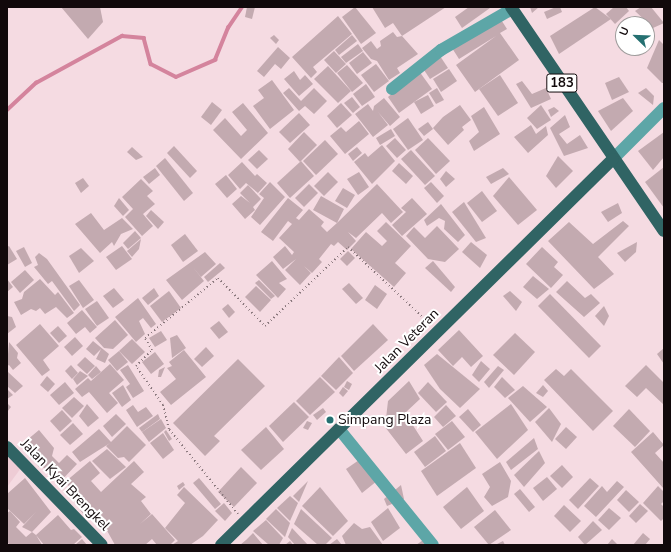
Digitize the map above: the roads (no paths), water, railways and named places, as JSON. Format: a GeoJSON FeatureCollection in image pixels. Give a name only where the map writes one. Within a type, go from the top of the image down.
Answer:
{"type":"FeatureCollection","features":[{"type":"Feature","properties":{"kind":"main road","name":"183"},"geometry":{"type":"LineString","coordinates":[[512,8],[613,159]]}},
{"type":"Feature","properties":{"kind":"main road"},"geometry":{"type":"LineString","coordinates":[[613,159],[664,231]]}},
{"type":"Feature","properties":{"kind":"main road","name":"Jalan Veteran"},"geometry":{"type":"LineString","coordinates":[[221,545],[613,159]]}},
{"type":"Feature","properties":{"kind":"main road","name":"Jalan Kyai Brengkel"},"geometry":{"type":"LineString","coordinates":[[7,447],[102,545]]}},
{"type":"Feature","properties":{"kind":"street"},"geometry":{"type":"LineString","coordinates":[[392,89],[402,79],[441,50],[512,8]]}},
{"type":"Feature","properties":{"kind":"street"},"geometry":{"type":"LineString","coordinates":[[613,159],[664,108]]}},
{"type":"Feature","properties":{"kind":"street"},"geometry":{"type":"LineString","coordinates":[[339,429],[433,545]]}},
{"type":"Feature","properties":{"kind":"waterway"},"geometry":{"type":"LineString","coordinates":[[7,110],[36,83],[122,36],[144,38],[151,64],[176,77],[215,60],[228,28],[242,7]]}},
{"type":"Feature","properties":{"kind":"place","name":"Simpang Plaza"},"geometry":{"type":"Point","coordinates":[330,420]}}]}
